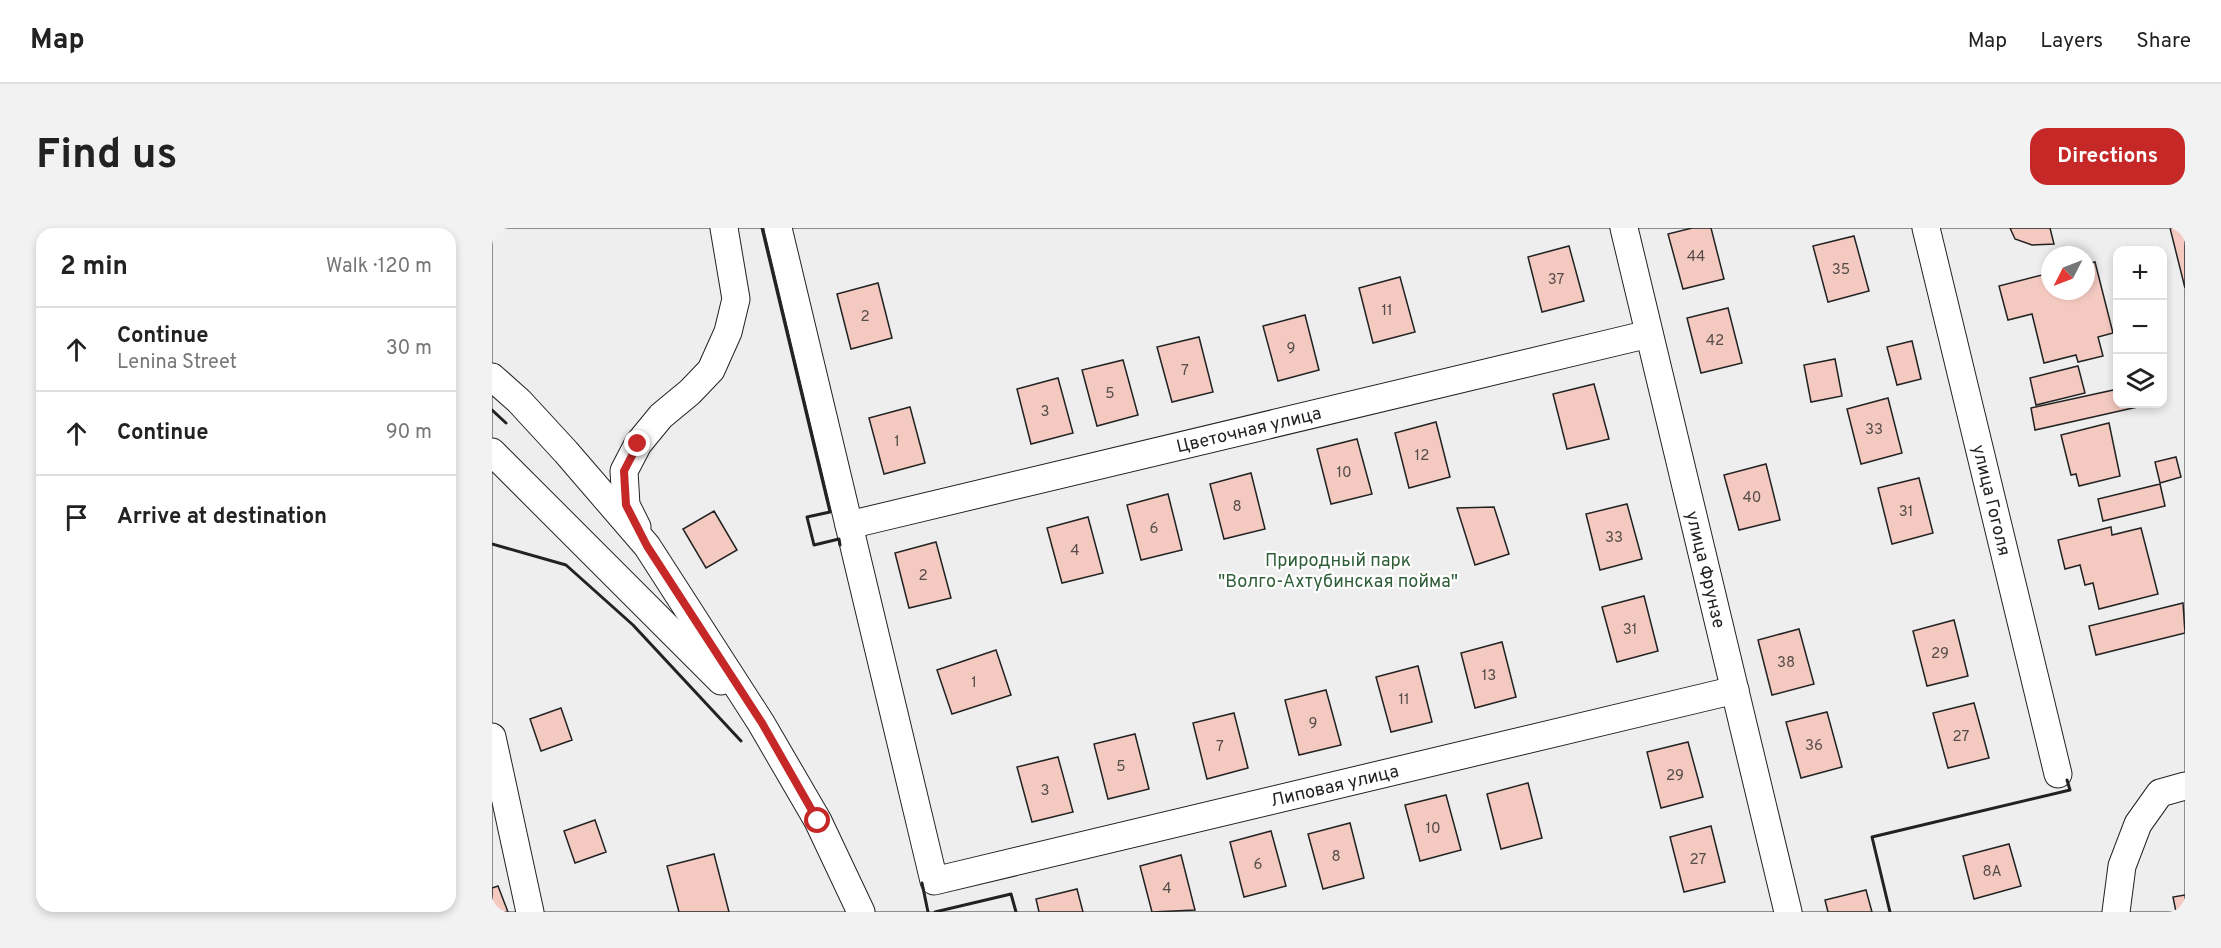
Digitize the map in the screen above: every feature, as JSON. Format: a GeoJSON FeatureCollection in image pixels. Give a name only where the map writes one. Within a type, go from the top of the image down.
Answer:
{"type":"FeatureCollection","features":[{"type":"Feature","properties":{"kind":"street"},"geometry":{"type":"LineString","coordinates":[[724,228],[736,299],[728,332],[711,370],[690,392],[661,416],[638,444],[624,471],[626,505],[647,546],[762,723],[818,821],[861,912]]}},
{"type":"Feature","properties":{"kind":"street"},"geometry":{"type":"LineString","coordinates":[[778,228],[849,525]]}},
{"type":"Feature","properties":{"kind":"street","name":"улица Фрунзе"},"geometry":{"type":"LineString","coordinates":[[1624,228],[1788,912]]}},
{"type":"Feature","properties":{"kind":"street","name":"улица Гоголя"},"geometry":{"type":"LineString","coordinates":[[1926,228],[2058,774]]}},
{"type":"Feature","properties":{"kind":"street","name":"Цветочная улица"},"geometry":{"type":"LineString","coordinates":[[849,525],[1649,334]]}},
{"type":"Feature","properties":{"kind":"street"},"geometry":{"type":"LineString","coordinates":[[492,377],[519,401],[566,452],[647,546]]}},
{"type":"Feature","properties":{"kind":"street"},"geometry":{"type":"LineString","coordinates":[[492,452],[762,723]]}},
{"type":"Feature","properties":{"kind":"street","name":"Липовая улица"},"geometry":{"type":"LineString","coordinates":[[849,525],[934,881],[1735,690]]}},
{"type":"Feature","properties":{"kind":"street"},"geometry":{"type":"LineString","coordinates":[[492,737],[530,912]]}},
{"type":"Feature","properties":{"kind":"street"},"geometry":{"type":"LineString","coordinates":[[2116,912],[2122,866],[2138,824],[2160,793],[2185,786]]}},
{"type":"Feature","properties":{"kind":"green space","name":"Природный парк \"Волго-Ахтубинская пойма\""},"geometry":{"type":"Polygon","coordinates":[[[492,228],[2185,228],[2185,912],[492,912],[492,228]]]}},
{"type":"Feature","properties":{"kind":"building"},"geometry":{"type":"Polygon","coordinates":[[[1692,228],[1711,228],[1724,279],[1683,289],[1668,234],[1692,228]]]}},
{"type":"Feature","properties":{"kind":"building"},"geometry":{"type":"Polygon","coordinates":[[[2010,228],[2050,228],[2054,244],[2032,245],[2015,239],[2010,228]]]}},
{"type":"Feature","properties":{"kind":"building"},"geometry":{"type":"Polygon","coordinates":[[[2170,228],[2185,228],[2185,288],[2170,228]]]}},
{"type":"Feature","properties":{"kind":"building"},"geometry":{"type":"Polygon","coordinates":[[[1854,236],[1869,291],[1828,302],[1813,246],[1854,236]]]}},
{"type":"Feature","properties":{"kind":"building"},"geometry":{"type":"Polygon","coordinates":[[[1569,246],[1584,301],[1542,312],[1528,257],[1569,246]]]}},
{"type":"Feature","properties":{"kind":"building"},"geometry":{"type":"Polygon","coordinates":[[[2095,262],[2113,333],[2098,337],[2103,356],[2078,362],[2076,355],[2044,363],[2032,314],[2008,320],[1999,286],[2041,275],[2041,300],[2095,300],[2095,262]]]}},
{"type":"Feature","properties":{"kind":"building"},"geometry":{"type":"Polygon","coordinates":[[[1400,277],[1415,332],[1373,343],[1359,288],[1400,277]]]}},
{"type":"Feature","properties":{"kind":"building"},"geometry":{"type":"Polygon","coordinates":[[[878,283],[892,338],[851,349],[837,294],[878,283]]]}},
{"type":"Feature","properties":{"kind":"building"},"geometry":{"type":"Polygon","coordinates":[[[1728,308],[1742,363],[1701,373],[1687,318],[1728,308]]]}},
{"type":"Feature","properties":{"kind":"building"},"geometry":{"type":"Polygon","coordinates":[[[1305,315],[1319,370],[1278,381],[1263,326],[1305,315]]]}},
{"type":"Feature","properties":{"kind":"building"},"geometry":{"type":"Polygon","coordinates":[[[1199,337],[1213,392],[1172,402],[1157,347],[1199,337]]]}},
{"type":"Feature","properties":{"kind":"building"},"geometry":{"type":"Polygon","coordinates":[[[1912,341],[1921,379],[1897,385],[1887,347],[1912,341]]]}},
{"type":"Feature","properties":{"kind":"building"},"geometry":{"type":"Polygon","coordinates":[[[1835,359],[1842,396],[1811,402],[1804,365],[1835,359]]]}},
{"type":"Feature","properties":{"kind":"building"},"geometry":{"type":"Polygon","coordinates":[[[1123,360],[1138,415],[1097,426],[1082,370],[1123,360]]]}},
{"type":"Feature","properties":{"kind":"building"},"geometry":{"type":"Polygon","coordinates":[[[2078,366],[2085,393],[2036,405],[2030,378],[2078,366]]]}},
{"type":"Feature","properties":{"kind":"building"},"geometry":{"type":"Polygon","coordinates":[[[1058,378],[1073,433],[1031,444],[1017,389],[1058,378]]]}},
{"type":"Feature","properties":{"kind":"building"},"geometry":{"type":"Polygon","coordinates":[[[1594,384],[1609,439],[1567,449],[1553,394],[1594,384]]]}},
{"type":"Feature","properties":{"kind":"building"},"geometry":{"type":"Polygon","coordinates":[[[2113,390],[2113,408],[2133,408],[2035,430],[2031,408],[2113,390]]]}},
{"type":"Feature","properties":{"kind":"building"},"geometry":{"type":"Polygon","coordinates":[[[1888,398],[1902,453],[1861,464],[1847,409],[1888,398]]]}},
{"type":"Feature","properties":{"kind":"building"},"geometry":{"type":"Polygon","coordinates":[[[910,407],[925,463],[884,474],[869,418],[910,407]]]}},
{"type":"Feature","properties":{"kind":"building"},"geometry":{"type":"Polygon","coordinates":[[[1436,422],[1450,477],[1409,488],[1395,433],[1436,422]]]}},
{"type":"Feature","properties":{"kind":"building"},"geometry":{"type":"Polygon","coordinates":[[[2109,423],[2120,476],[2079,486],[2076,474],[2071,475],[2061,435],[2109,423]]]}},
{"type":"Feature","properties":{"kind":"building"},"geometry":{"type":"Polygon","coordinates":[[[1357,439],[1372,494],[1331,504],[1317,449],[1357,439]]]}},
{"type":"Feature","properties":{"kind":"building"},"geometry":{"type":"Polygon","coordinates":[[[2176,457],[2181,477],[2160,483],[2155,462],[2176,457]]]}},
{"type":"Feature","properties":{"kind":"building"},"geometry":{"type":"Polygon","coordinates":[[[1766,464],[1780,520],[1739,530],[1724,475],[1766,464]]]}},
{"type":"Feature","properties":{"kind":"building"},"geometry":{"type":"Polygon","coordinates":[[[1251,473],[1265,529],[1224,539],[1210,484],[1251,473]]]}},
{"type":"Feature","properties":{"kind":"building"},"geometry":{"type":"Polygon","coordinates":[[[1919,478],[1933,533],[1892,544],[1878,488],[1919,478]]]}},
{"type":"Feature","properties":{"kind":"building"},"geometry":{"type":"Polygon","coordinates":[[[2160,484],[2165,506],[2103,521],[2098,499],[2160,484]]]}},
{"type":"Feature","properties":{"kind":"building"},"geometry":{"type":"Polygon","coordinates":[[[1168,494],[1182,550],[1141,560],[1127,505],[1168,494]]]}},
{"type":"Feature","properties":{"kind":"building"},"geometry":{"type":"Polygon","coordinates":[[[1627,504],[1642,559],[1600,570],[1586,514],[1627,504]]]}},
{"type":"Feature","properties":{"kind":"building"},"geometry":{"type":"Polygon","coordinates":[[[1494,507],[1509,554],[1475,565],[1457,508],[1494,507]]]}},
{"type":"Feature","properties":{"kind":"building"},"geometry":{"type":"Polygon","coordinates":[[[714,511],[737,550],[706,568],[683,529],[714,511]]]}},
{"type":"Feature","properties":{"kind":"building"},"geometry":{"type":"Polygon","coordinates":[[[1088,517],[1103,573],[1062,583],[1047,528],[1088,517]]]}},
{"type":"Feature","properties":{"kind":"building"},"geometry":{"type":"Polygon","coordinates":[[[2111,527],[2112,535],[2141,528],[2158,594],[2099,609],[2093,583],[2085,585],[2080,565],[2065,569],[2058,540],[2111,527]]]}},
{"type":"Feature","properties":{"kind":"building"},"geometry":{"type":"Polygon","coordinates":[[[936,542],[951,598],[909,608],[895,553],[936,542]]]}},
{"type":"Feature","properties":{"kind":"building"},"geometry":{"type":"Polygon","coordinates":[[[1644,596],[1658,651],[1617,662],[1602,607],[1644,596]]]}},
{"type":"Feature","properties":{"kind":"building"},"geometry":{"type":"Polygon","coordinates":[[[2183,603],[2185,633],[2096,655],[2089,626],[2183,603]]]}},
{"type":"Feature","properties":{"kind":"building"},"geometry":{"type":"Polygon","coordinates":[[[1954,620],[1968,676],[1927,686],[1913,631],[1954,620]]]}},
{"type":"Feature","properties":{"kind":"building"},"geometry":{"type":"Polygon","coordinates":[[[1799,629],[1814,684],[1772,695],[1758,640],[1799,629]]]}},
{"type":"Feature","properties":{"kind":"building"},"geometry":{"type":"Polygon","coordinates":[[[1502,642],[1516,697],[1475,708],[1461,653],[1502,642]]]}},
{"type":"Feature","properties":{"kind":"building"},"geometry":{"type":"Polygon","coordinates":[[[996,650],[1011,695],[952,714],[937,670],[996,650]]]}},
{"type":"Feature","properties":{"kind":"building"},"geometry":{"type":"Polygon","coordinates":[[[1418,666],[1432,722],[1391,732],[1376,677],[1418,666]]]}},
{"type":"Feature","properties":{"kind":"building"},"geometry":{"type":"Polygon","coordinates":[[[1326,690],[1341,745],[1299,755],[1285,700],[1326,690]]]}},
{"type":"Feature","properties":{"kind":"building"},"geometry":{"type":"Polygon","coordinates":[[[1974,703],[1989,758],[1948,768],[1933,713],[1974,703]]]}},
{"type":"Feature","properties":{"kind":"building"},"geometry":{"type":"Polygon","coordinates":[[[561,708],[572,740],[541,751],[530,719],[561,708]]]}},
{"type":"Feature","properties":{"kind":"building"},"geometry":{"type":"Polygon","coordinates":[[[1827,712],[1842,767],[1801,778],[1786,722],[1827,712]]]}},
{"type":"Feature","properties":{"kind":"building"},"geometry":{"type":"Polygon","coordinates":[[[1234,713],[1248,768],[1207,779],[1193,723],[1234,713]]]}},
{"type":"Feature","properties":{"kind":"building"},"geometry":{"type":"Polygon","coordinates":[[[1135,734],[1149,789],[1108,799],[1094,744],[1135,734]]]}},
{"type":"Feature","properties":{"kind":"building"},"geometry":{"type":"Polygon","coordinates":[[[1688,742],[1703,797],[1661,808],[1647,752],[1688,742]]]}},
{"type":"Feature","properties":{"kind":"building"},"geometry":{"type":"Polygon","coordinates":[[[1058,757],[1073,812],[1032,822],[1017,767],[1058,757]]]}},
{"type":"Feature","properties":{"kind":"building"},"geometry":{"type":"Polygon","coordinates":[[[1528,783],[1542,838],[1501,849],[1487,794],[1528,783]]]}},
{"type":"Feature","properties":{"kind":"building"},"geometry":{"type":"Polygon","coordinates":[[[1446,795],[1461,850],[1420,861],[1405,805],[1446,795]]]}},
{"type":"Feature","properties":{"kind":"building"},"geometry":{"type":"Polygon","coordinates":[[[595,820],[606,852],[575,863],[564,831],[595,820]]]}},
{"type":"Feature","properties":{"kind":"building"},"geometry":{"type":"Polygon","coordinates":[[[1350,823],[1364,878],[1323,889],[1308,834],[1350,823]]]}},
{"type":"Feature","properties":{"kind":"building"},"geometry":{"type":"Polygon","coordinates":[[[1711,826],[1725,882],[1684,892],[1670,837],[1711,826]]]}},
{"type":"Feature","properties":{"kind":"building"},"geometry":{"type":"Polygon","coordinates":[[[1271,831],[1286,886],[1244,897],[1230,842],[1271,831]]]}},
{"type":"Feature","properties":{"kind":"building"},"geometry":{"type":"Polygon","coordinates":[[[2009,844],[2021,886],[1974,899],[1963,856],[2009,844]]]}},
{"type":"Feature","properties":{"kind":"building"},"geometry":{"type":"Polygon","coordinates":[[[714,854],[729,912],[679,912],[667,866],[714,854]]]}},
{"type":"Feature","properties":{"kind":"building"},"geometry":{"type":"Polygon","coordinates":[[[1181,855],[1195,910],[1152,912],[1140,866],[1181,855]]]}},
{"type":"Feature","properties":{"kind":"building"},"geometry":{"type":"Polygon","coordinates":[[[498,886],[508,912],[492,912],[492,888],[498,886]]]}},
{"type":"Feature","properties":{"kind":"building"},"geometry":{"type":"Polygon","coordinates":[[[1077,889],[1083,912],[1039,912],[1036,899],[1077,889]]]}},
{"type":"Feature","properties":{"kind":"building"},"geometry":{"type":"Polygon","coordinates":[[[1866,890],[1872,912],[1828,912],[1825,900],[1866,890]]]}},
{"type":"Feature","properties":{"kind":"building"},"geometry":{"type":"Polygon","coordinates":[[[2185,895],[2185,912],[2176,912],[2173,897],[2185,895]]]}},
{"type":"Feature","properties":{"kind":"wall"},"geometry":{"type":"LineString","coordinates":[[762,228],[830,512],[807,517],[814,545],[839,539],[840,545]]}},
{"type":"Feature","properties":{"kind":"wall"},"geometry":{"type":"LineString","coordinates":[[492,410],[506,423]]}},
{"type":"Feature","properties":{"kind":"wall"},"geometry":{"type":"LineString","coordinates":[[492,544],[566,565],[633,625],[741,741]]}},
{"type":"Feature","properties":{"kind":"wall"},"geometry":{"type":"LineString","coordinates":[[1890,912],[1872,837],[2070,790],[2067,780]]}},
{"type":"Feature","properties":{"kind":"wall"},"geometry":{"type":"LineString","coordinates":[[922,883],[928,912]]}},
{"type":"Feature","properties":{"kind":"wall"},"geometry":{"type":"LineString","coordinates":[[935,912],[1011,894],[1016,912]]}},
{"type":"Feature","properties":{"kind":"route"},"geometry":{"type":"LineString","coordinates":[[638,444],[624,471],[626,505],[647,546],[762,723],[818,821]]}}]}
